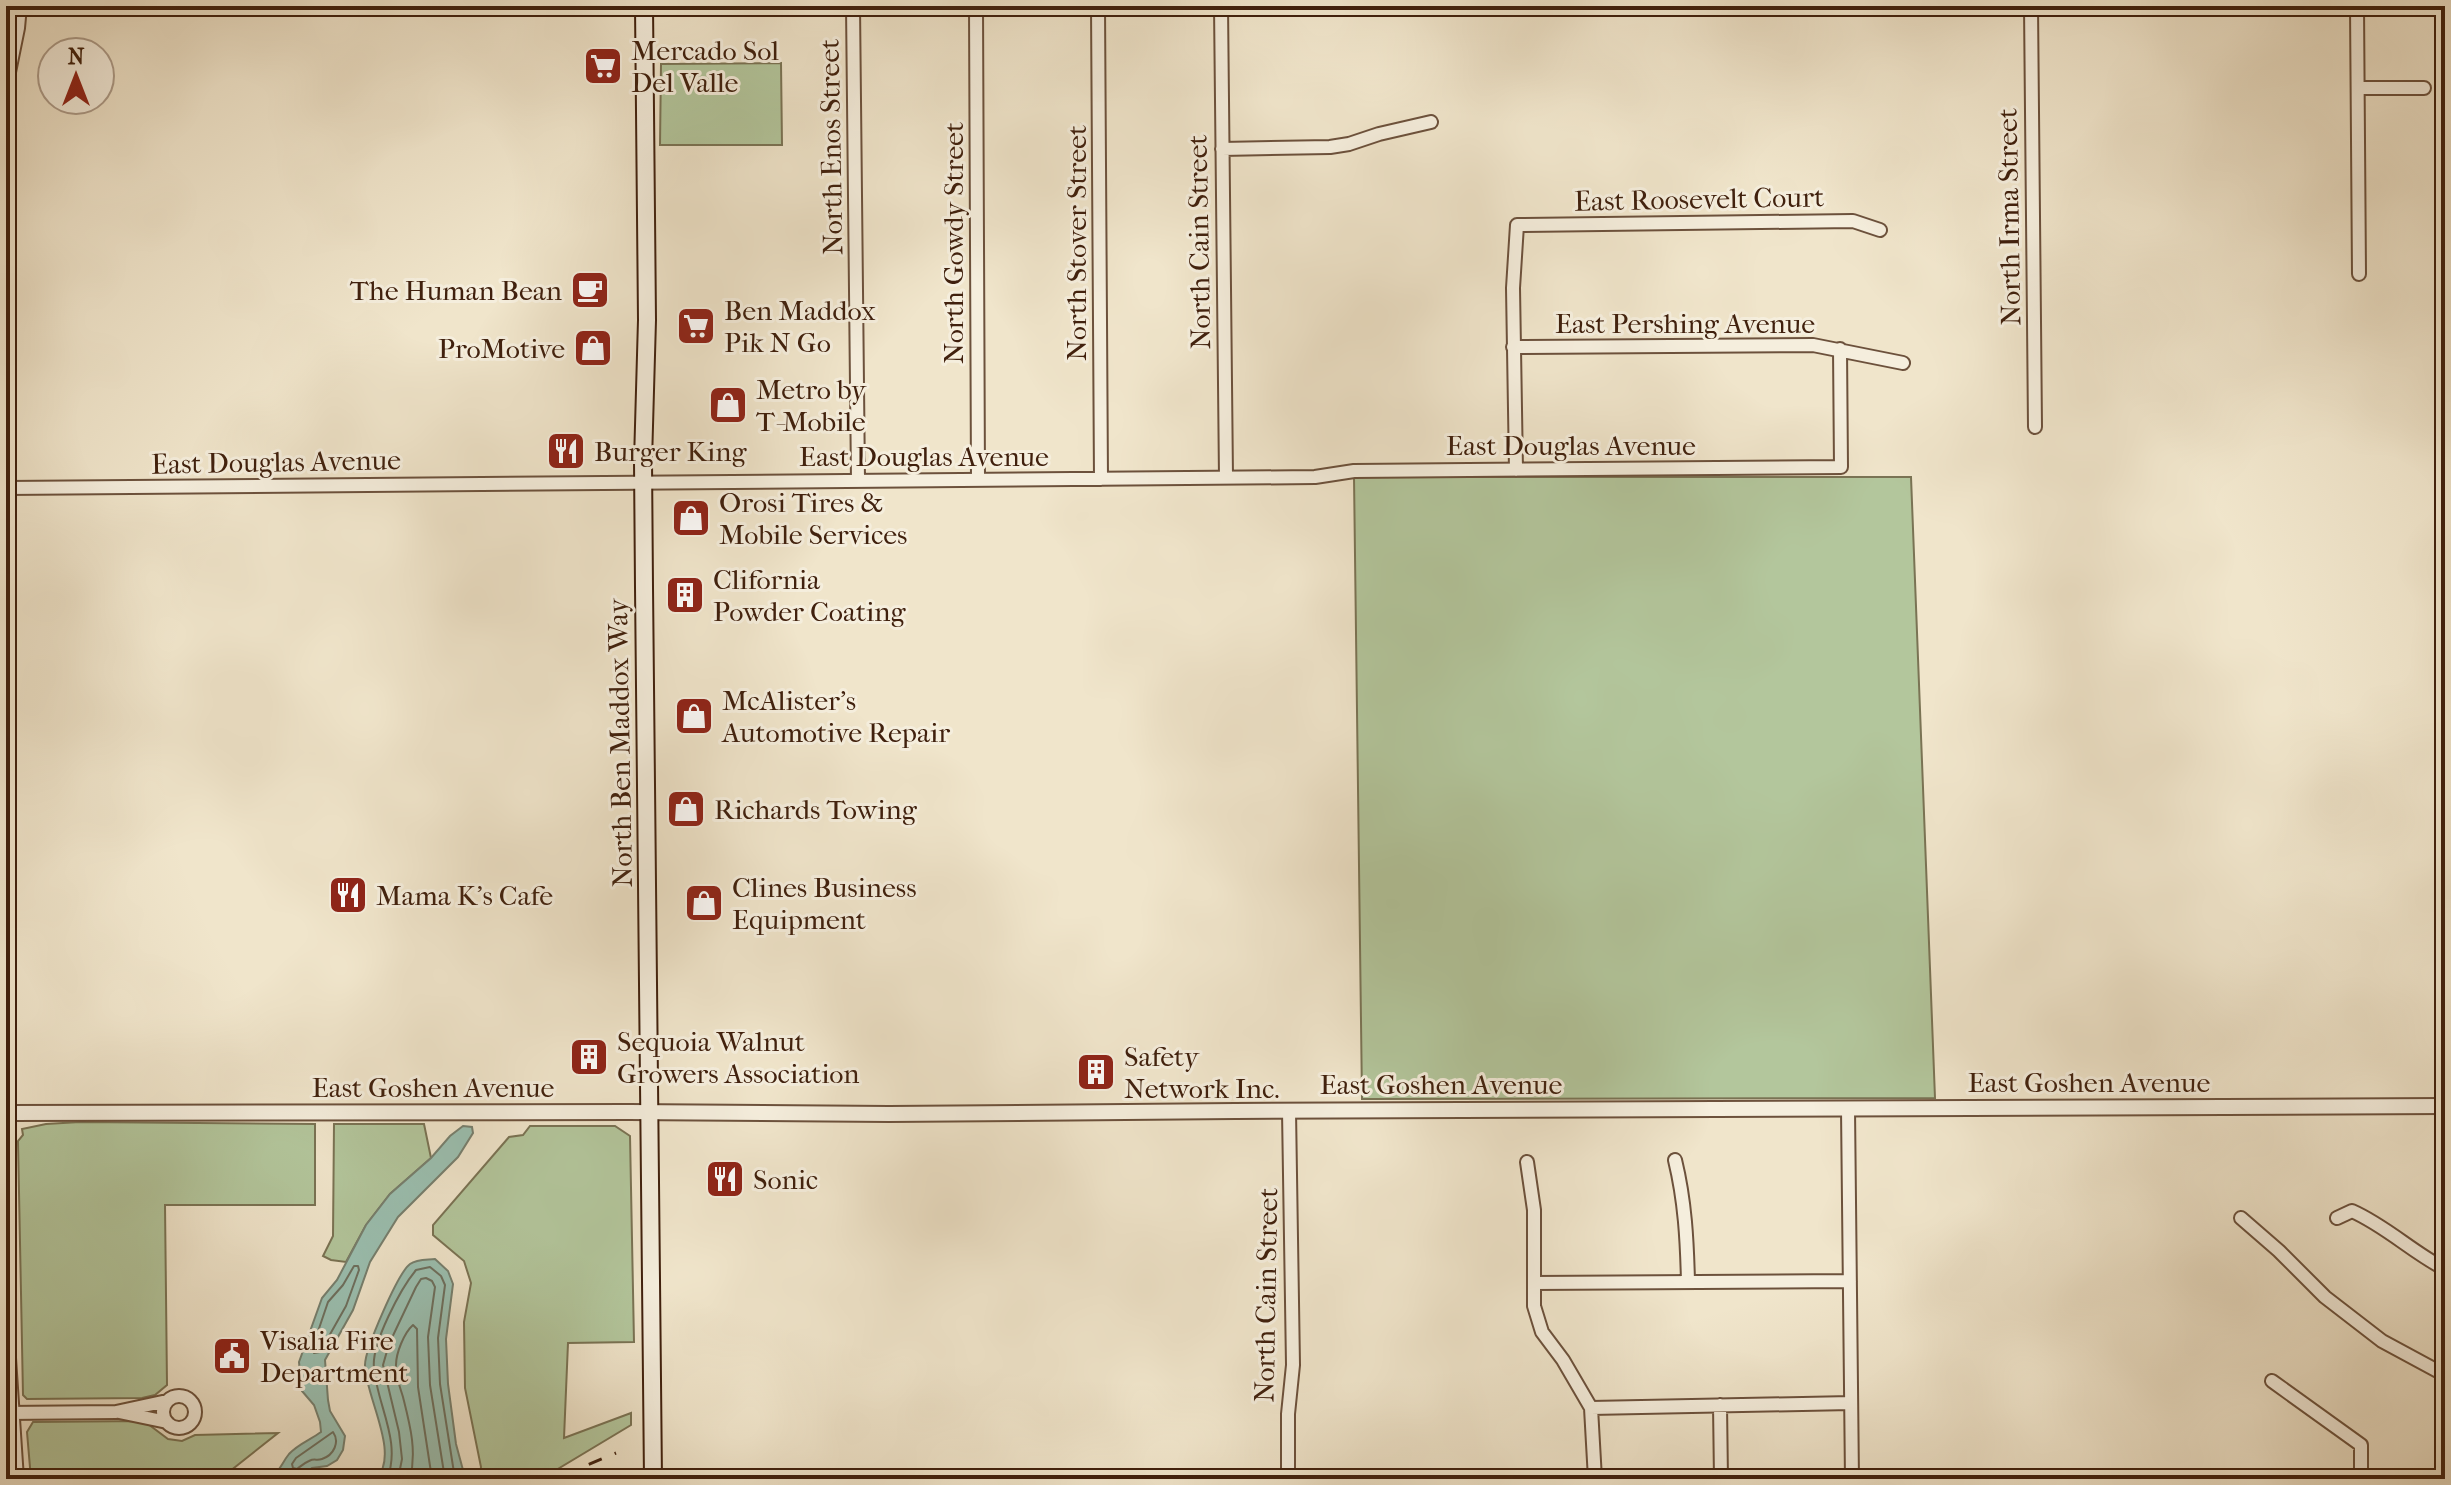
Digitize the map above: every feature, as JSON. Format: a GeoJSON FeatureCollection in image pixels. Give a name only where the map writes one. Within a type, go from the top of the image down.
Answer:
{"type":"FeatureCollection","features":[{"type":"Feature","properties":{"kind":"main road","name":"North Ben Maddox Way"},"geometry":{"type":"LineString","coordinates":[[644,6],[647,327],[643,483],[653,1479]]}},
{"type":"Feature","properties":{"kind":"street"},"geometry":{"type":"LineString","coordinates":[[6,87],[20,6]]}},
{"type":"Feature","properties":{"kind":"street","name":"North Enos Street"},"geometry":{"type":"LineString","coordinates":[[853,6],[858,480]]}},
{"type":"Feature","properties":{"kind":"street","name":"North Gowdy Street"},"geometry":{"type":"LineString","coordinates":[[976,6],[978,480]]}},
{"type":"Feature","properties":{"kind":"street","name":"North Stover Street"},"geometry":{"type":"LineString","coordinates":[[1098,6],[1101,479]]}},
{"type":"Feature","properties":{"kind":"street","name":"North Cain Street"},"geometry":{"type":"LineString","coordinates":[[1221,6],[1226,477]]}},
{"type":"Feature","properties":{"kind":"street","name":"North Irma Street"},"geometry":{"type":"LineString","coordinates":[[2031,6],[2035,427]]}},
{"type":"Feature","properties":{"kind":"street"},"geometry":{"type":"LineString","coordinates":[[2357,6],[2359,274]]}},
{"type":"Feature","properties":{"kind":"street"},"geometry":{"type":"LineString","coordinates":[[2358,88],[2424,88]]}},
{"type":"Feature","properties":{"kind":"street"},"geometry":{"type":"LineString","coordinates":[[1222,149],[1330,147],[1431,122]]}},
{"type":"Feature","properties":{"kind":"street","name":"East Roosevelt Court"},"geometry":{"type":"LineString","coordinates":[[1513,347],[1517,225],[1853,221],[1880,230]]}},
{"type":"Feature","properties":{"kind":"street","name":"East Pershing Avenue"},"geometry":{"type":"LineString","coordinates":[[1513,347],[1813,345],[1903,363]]}},
{"type":"Feature","properties":{"kind":"street"},"geometry":{"type":"LineString","coordinates":[[1513,347],[1516,470]]}},
{"type":"Feature","properties":{"kind":"street","name":"East Douglas Avenue"},"geometry":{"type":"LineString","coordinates":[[6,488],[1315,477],[1354,471],[1841,467],[1840,349]]}},
{"type":"Feature","properties":{"kind":"street","name":"East Goshen Avenue"},"geometry":{"type":"LineString","coordinates":[[6,1113],[889,1114],[2445,1106]]}},
{"type":"Feature","properties":{"kind":"street"},"geometry":{"type":"LineString","coordinates":[[1848,1109],[1852,1479]]}},
{"type":"Feature","properties":{"kind":"street","name":"North Cain Street"},"geometry":{"type":"LineString","coordinates":[[1288,1479],[1288,1414],[1293,1365],[1289,1111]]}},
{"type":"Feature","properties":{"kind":"street"},"geometry":{"type":"LineString","coordinates":[[1675,1160],[1683,1192],[1688,1282]]}},
{"type":"Feature","properties":{"kind":"street"},"geometry":{"type":"LineString","coordinates":[[1527,1162],[1534,1210],[1534,1306],[1542,1332],[1563,1360],[1591,1408],[1595,1479]]}},
{"type":"Feature","properties":{"kind":"street"},"geometry":{"type":"LineString","coordinates":[[2337,1218],[2352,1211],[2375,1221],[2408,1247],[2445,1269]]}},
{"type":"Feature","properties":{"kind":"street"},"geometry":{"type":"LineString","coordinates":[[2241,1218],[2337,1306],[2382,1341],[2445,1375]]}},
{"type":"Feature","properties":{"kind":"street"},"geometry":{"type":"LineString","coordinates":[[6,1272],[8,1413],[16,1479]]}},
{"type":"Feature","properties":{"kind":"street"},"geometry":{"type":"LineString","coordinates":[[1534,1283],[1850,1281]]}},
{"type":"Feature","properties":{"kind":"street"},"geometry":{"type":"LineString","coordinates":[[2272,1381],[2361,1445],[2361,1479]]}},
{"type":"Feature","properties":{"kind":"street"},"geometry":{"type":"LineString","coordinates":[[8,1413],[116,1412],[167,1422],[175,1428],[185,1427],[196,1414],[193,1402],[175,1396],[167,1401],[116,1412]]}},
{"type":"Feature","properties":{"kind":"street"},"geometry":{"type":"LineString","coordinates":[[167,1401],[163,1409],[167,1422]]}},
{"type":"Feature","properties":{"kind":"street"},"geometry":{"type":"LineString","coordinates":[[1591,1408],[1851,1403]]}},
{"type":"Feature","properties":{"kind":"street"},"geometry":{"type":"LineString","coordinates":[[1720,1405],[1721,1479]]}},
{"type":"Feature","properties":{"kind":"shaded area"},"geometry":{"type":"Polygon","coordinates":[[[781,63],[782,145],[660,145],[661,64],[781,63]]]}},
{"type":"Feature","properties":{"kind":"shaded area"},"geometry":{"type":"Polygon","coordinates":[[[1354,477],[1911,477],[1935,1098],[1362,1099],[1354,477]]]}},
{"type":"Feature","properties":{"kind":"shaded area"},"geometry":{"type":"Polygon","coordinates":[[[80,1122],[315,1124],[315,1205],[165,1205],[167,1385],[155,1395],[142,1398],[27,1399],[23,1395],[18,1141],[23,1135],[22,1129],[80,1122]]]}},
{"type":"Feature","properties":{"kind":"shaded area"},"geometry":{"type":"Polygon","coordinates":[[[334,1124],[424,1124],[431,1158],[390,1194],[366,1225],[346,1262],[323,1256],[333,1236],[334,1124]]]}},
{"type":"Feature","properties":{"kind":"shaded area"},"geometry":{"type":"Polygon","coordinates":[[[530,1126],[615,1126],[630,1136],[634,1342],[568,1343],[564,1438],[631,1413],[631,1425],[541,1479],[479,1479],[481,1467],[465,1388],[464,1322],[471,1283],[464,1261],[433,1235],[433,1225],[509,1137],[523,1135],[530,1126]]]}},
{"type":"Feature","properties":{"kind":"shaded area"},"geometry":{"type":"Polygon","coordinates":[[[144,1421],[168,1439],[182,1441],[195,1435],[278,1433],[220,1479],[31,1479],[27,1432],[33,1422],[144,1421]]]}},
{"type":"Feature","properties":{"kind":"water"},"geometry":{"type":"Polygon","coordinates":[[[463,1126],[472,1127],[473,1133],[458,1157],[398,1217],[370,1262],[353,1310],[325,1360],[330,1411],[345,1436],[343,1450],[337,1460],[327,1466],[312,1468],[298,1479],[269,1479],[293,1451],[321,1432],[314,1405],[302,1391],[299,1362],[322,1298],[337,1280],[366,1225],[390,1194],[463,1126]]]}},
{"type":"Feature","properties":{"kind":"water"},"geometry":{"type":"Polygon","coordinates":[[[435,1259],[448,1271],[453,1284],[446,1339],[448,1384],[462,1479],[376,1479],[383,1468],[384,1440],[366,1378],[366,1356],[383,1312],[405,1270],[416,1261],[435,1259]]]}},
{"type":"Feature","properties":{"kind":"railway"},"geometry":{"type":"LineString","coordinates":[[565,1479],[587,1465],[616,1453]]}},
{"type":"Feature","properties":{"kind":"place","name":"Mercado Sol Del Valle"},"geometry":{"type":"Point","coordinates":[603,66]}},
{"type":"Feature","properties":{"kind":"place","name":"The Human Bean"},"geometry":{"type":"Point","coordinates":[590,290]}},
{"type":"Feature","properties":{"kind":"place","name":"Ben Maddox Pik N Go"},"geometry":{"type":"Point","coordinates":[696,326]}},
{"type":"Feature","properties":{"kind":"place","name":"ProMotive"},"geometry":{"type":"Point","coordinates":[593,348]}},
{"type":"Feature","properties":{"kind":"place","name":"Metro by T-Mobile"},"geometry":{"type":"Point","coordinates":[728,405]}},
{"type":"Feature","properties":{"kind":"place","name":"Burger King"},"geometry":{"type":"Point","coordinates":[566,451]}},
{"type":"Feature","properties":{"kind":"place","name":"Orosi Tires & Mobile Services"},"geometry":{"type":"Point","coordinates":[691,518]}},
{"type":"Feature","properties":{"kind":"place","name":"Clifornia Powder Coating"},"geometry":{"type":"Point","coordinates":[685,595]}},
{"type":"Feature","properties":{"kind":"place","name":"McAlister's Automotive Repair"},"geometry":{"type":"Point","coordinates":[694,716]}},
{"type":"Feature","properties":{"kind":"place","name":"Richards Towing"},"geometry":{"type":"Point","coordinates":[686,809]}},
{"type":"Feature","properties":{"kind":"place","name":"Mama K's Cafe"},"geometry":{"type":"Point","coordinates":[348,895]}},
{"type":"Feature","properties":{"kind":"place","name":"Clines Business Equipment"},"geometry":{"type":"Point","coordinates":[704,903]}},
{"type":"Feature","properties":{"kind":"place","name":"Sequoia Walnut Growers Association"},"geometry":{"type":"Point","coordinates":[589,1057]}},
{"type":"Feature","properties":{"kind":"place","name":"Safety Network Inc."},"geometry":{"type":"Point","coordinates":[1096,1072]}},
{"type":"Feature","properties":{"kind":"place","name":"Sonic"},"geometry":{"type":"Point","coordinates":[725,1179]}},
{"type":"Feature","properties":{"kind":"place","name":"Visalia Fire Department"},"geometry":{"type":"Point","coordinates":[232,1356]}}]}
